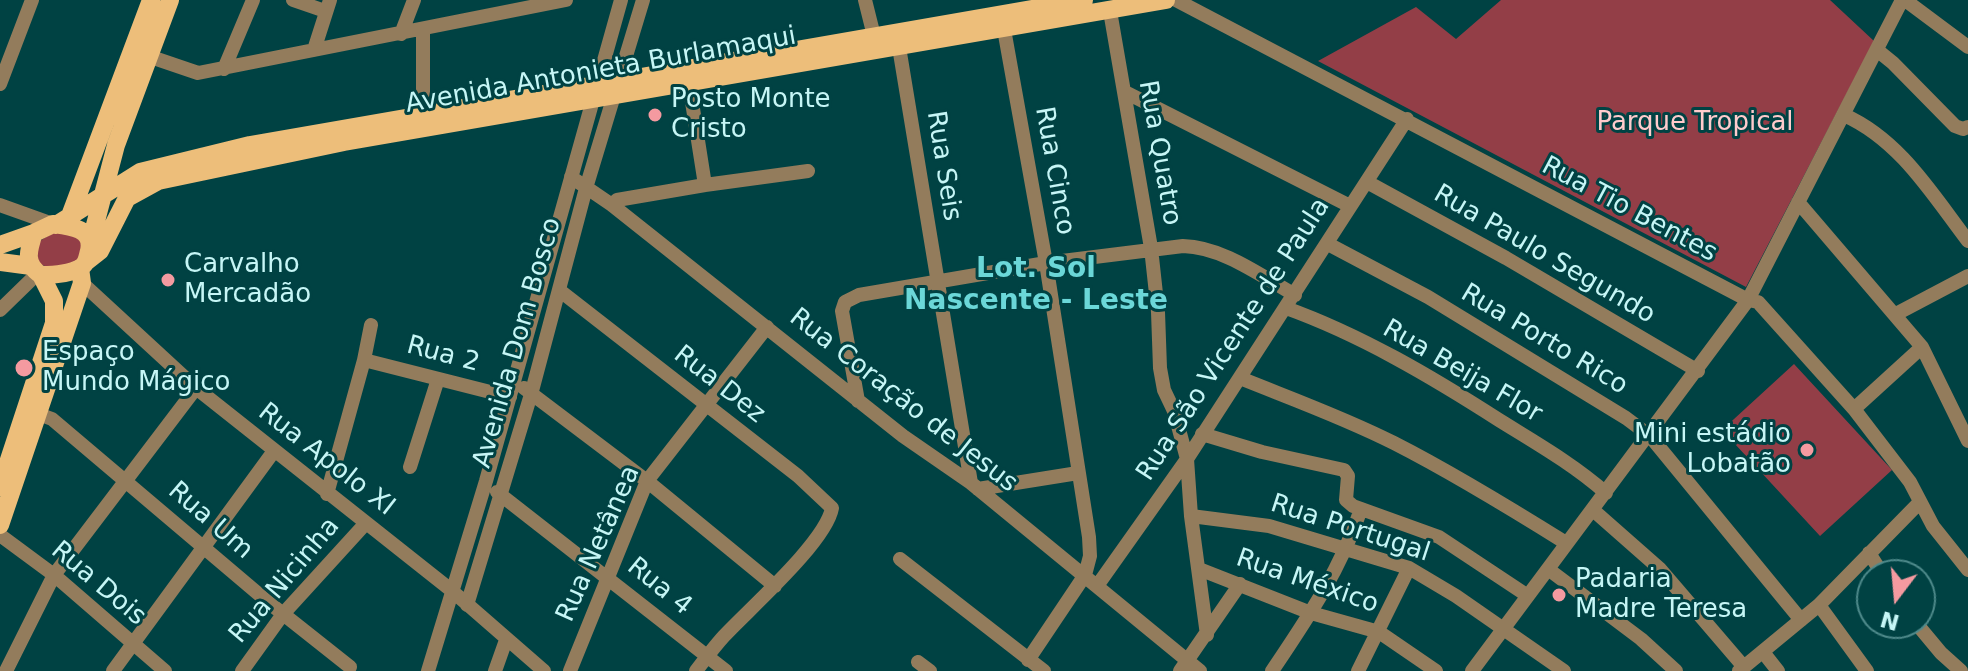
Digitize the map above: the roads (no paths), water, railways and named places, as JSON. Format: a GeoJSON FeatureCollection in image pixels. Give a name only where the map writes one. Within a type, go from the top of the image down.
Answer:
{"type":"FeatureCollection","features":[{"type":"Feature","properties":{"kind":"main road"},"geometry":{"type":"LineString","coordinates":[[2,476],[32,411],[85,264],[116,145],[148,56],[164,0]]}},
{"type":"Feature","properties":{"kind":"main road"},"geometry":{"type":"LineString","coordinates":[[60,222],[164,0]]}},
{"type":"Feature","properties":{"kind":"main road","name":"Avenida Antonieta Burlamaqui"},"geometry":{"type":"LineString","coordinates":[[60,222],[140,172],[250,145],[423,114],[594,91],[782,59],[899,47],[1084,0]]}},
{"type":"Feature","properties":{"kind":"main road","name":"Avenida Antonieta Burlamaqui"},"geometry":{"type":"LineString","coordinates":[[618,87],[689,83],[874,36],[1110,11],[1143,2],[1166,0]]}},
{"type":"Feature","properties":{"kind":"main road","name":"Avenida Antonieta Burlamaqui"},"geometry":{"type":"LineString","coordinates":[[85,264],[100,251],[127,198],[158,181],[594,91]]}},
{"type":"Feature","properties":{"kind":"main road"},"geometry":{"type":"LineString","coordinates":[[116,145],[127,166],[140,172]]}},
{"type":"Feature","properties":{"kind":"main road"},"geometry":{"type":"LineString","coordinates":[[0,245],[60,222],[82,231],[85,264]]}},
{"type":"Feature","properties":{"kind":"main road"},"geometry":{"type":"LineString","coordinates":[[0,525],[56,314],[54,301],[27,256],[34,233]]}},
{"type":"Feature","properties":{"kind":"main road"},"geometry":{"type":"LineString","coordinates":[[0,262],[55,275],[85,264]]}},
{"type":"Feature","properties":{"kind":"street"},"geometry":{"type":"LineString","coordinates":[[0,84],[32,0]]}},
{"type":"Feature","properties":{"kind":"street"},"geometry":{"type":"LineString","coordinates":[[224,69],[253,0]]}},
{"type":"Feature","properties":{"kind":"street"},"geometry":{"type":"LineString","coordinates":[[293,0],[328,6],[314,50]]}},
{"type":"Feature","properties":{"kind":"street"},"geometry":{"type":"LineString","coordinates":[[401,34],[414,0]]}},
{"type":"Feature","properties":{"kind":"street"},"geometry":{"type":"LineString","coordinates":[[148,56],[195,73],[423,30],[513,6],[566,0]]}},
{"type":"Feature","properties":{"kind":"street","name":"Avenida Dom Bosco"},"geometry":{"type":"LineString","coordinates":[[428,671],[486,481],[621,0]]}},
{"type":"Feature","properties":{"kind":"street","name":"Avenida Dom Bosco"},"geometry":{"type":"LineString","coordinates":[[467,605],[532,391],[586,188],[643,0]]}},
{"type":"Feature","properties":{"kind":"street"},"geometry":{"type":"LineString","coordinates":[[865,0],[874,36]]}},
{"type":"Feature","properties":{"kind":"street","name":"Rua Tio Bentes"},"geometry":{"type":"LineString","coordinates":[[1176,0],[1748,300],[1758,302],[1854,409],[1910,482],[1933,526],[1968,570]]}},
{"type":"Feature","properties":{"kind":"street"},"geometry":{"type":"LineString","coordinates":[[1472,671],[1650,436],[1748,300],[1903,0],[1968,47]]}},
{"type":"Feature","properties":{"kind":"street","name":"Rua Quatro"},"geometry":{"type":"LineString","coordinates":[[1110,11],[1151,248],[1160,368],[1164,390],[1174,411],[1187,459],[1191,516],[1207,635]]}},
{"type":"Feature","properties":{"kind":"street","name":"Rua Cinco"},"geometry":{"type":"LineString","coordinates":[[1003,20],[1046,263],[1089,537],[1090,556],[1085,575]]}},
{"type":"Feature","properties":{"kind":"street"},"geometry":{"type":"LineString","coordinates":[[423,30],[423,114]]}},
{"type":"Feature","properties":{"kind":"street","name":"Rua Seis"},"geometry":{"type":"LineString","coordinates":[[899,47],[974,486]]}},
{"type":"Feature","properties":{"kind":"street"},"geometry":{"type":"LineString","coordinates":[[1877,50],[1955,126],[1968,127]]}},
{"type":"Feature","properties":{"kind":"street"},"geometry":{"type":"LineString","coordinates":[[689,83],[705,185]]}},
{"type":"Feature","properties":{"kind":"street"},"geometry":{"type":"LineString","coordinates":[[1125,92],[1350,206]]}},
{"type":"Feature","properties":{"kind":"street"},"geometry":{"type":"LineString","coordinates":[[1844,115],[1885,140],[1904,157],[1968,241]]}},
{"type":"Feature","properties":{"kind":"street","name":"Rua São Vicente de Paula"},"geometry":{"type":"LineString","coordinates":[[1097,586],[1187,459],[1407,119]]}},
{"type":"Feature","properties":{"kind":"street"},"geometry":{"type":"LineString","coordinates":[[612,205],[617,200],[808,171]]}},
{"type":"Feature","properties":{"kind":"street","name":"Rua Coração de Jesus"},"geometry":{"type":"LineString","coordinates":[[571,177],[612,205],[858,401],[974,486],[1085,575],[1184,666],[1200,671]]}},
{"type":"Feature","properties":{"kind":"street","name":"Rua Paulo Segundo"},"geometry":{"type":"LineString","coordinates":[[1367,182],[1506,258],[1698,371]]}},
{"type":"Feature","properties":{"kind":"street"},"geometry":{"type":"LineString","coordinates":[[1798,202],[1922,347],[1968,441]]}},
{"type":"Feature","properties":{"kind":"street"},"geometry":{"type":"LineString","coordinates":[[0,205],[60,222]]}},
{"type":"Feature","properties":{"kind":"street","name":"Rua Porto Rico"},"geometry":{"type":"LineString","coordinates":[[1328,244],[1428,297],[1626,418],[1650,436],[1801,620]]}},
{"type":"Feature","properties":{"kind":"street"},"geometry":{"type":"LineString","coordinates":[[858,401],[842,311],[845,302],[859,295],[1151,248],[1199,247],[1236,262],[1290,302]]}},
{"type":"Feature","properties":{"kind":"street","name":"Rua Apolo XI"},"geometry":{"type":"LineString","coordinates":[[85,264],[196,388],[451,590],[544,671]]}},
{"type":"Feature","properties":{"kind":"street"},"geometry":{"type":"LineString","coordinates":[[0,310],[37,272]]}},
{"type":"Feature","properties":{"kind":"street"},"geometry":{"type":"LineString","coordinates":[[1896,314],[1968,276]]}},
{"type":"Feature","properties":{"kind":"street","name":"Rua Dez"},"geometry":{"type":"LineString","coordinates":[[559,290],[826,500],[832,508],[826,525],[775,586]]}},
{"type":"Feature","properties":{"kind":"street","name":"Rua Beija Flor"},"geometry":{"type":"LineString","coordinates":[[1290,302],[1445,386],[1558,456],[1606,493]]}},
{"type":"Feature","properties":{"kind":"street"},"geometry":{"type":"LineString","coordinates":[[327,494],[371,325]]}},
{"type":"Feature","properties":{"kind":"street","name":"Rua Netânea"},"geometry":{"type":"LineString","coordinates":[[570,671],[647,481],[767,327]]}},
{"type":"Feature","properties":{"kind":"street"},"geometry":{"type":"LineString","coordinates":[[1854,409],[1922,347]]}},
{"type":"Feature","properties":{"kind":"street","name":"Rua 2"},"geometry":{"type":"LineString","coordinates":[[364,360],[438,379],[532,391],[775,586]]}},
{"type":"Feature","properties":{"kind":"street"},"geometry":{"type":"LineString","coordinates":[[1240,378],[1394,443],[1506,505],[1566,543]]}},
{"type":"Feature","properties":{"kind":"street"},"geometry":{"type":"LineString","coordinates":[[410,467],[438,379]]}},
{"type":"Feature","properties":{"kind":"street"},"geometry":{"type":"LineString","coordinates":[[6,671],[54,575],[196,388]]}},
{"type":"Feature","properties":{"kind":"street","name":"Rua Um"},"geometry":{"type":"LineString","coordinates":[[32,411],[52,419],[203,548],[350,667]]}},
{"type":"Feature","properties":{"kind":"street"},"geometry":{"type":"LineString","coordinates":[[1202,434],[1262,452],[1339,468],[1348,476],[1346,500],[1361,509],[1439,537],[1528,596]]}},
{"type":"Feature","properties":{"kind":"street"},"geometry":{"type":"LineString","coordinates":[[113,671],[274,451]]}},
{"type":"Feature","properties":{"kind":"street"},"geometry":{"type":"LineString","coordinates":[[974,486],[1078,473]]}},
{"type":"Feature","properties":{"kind":"street","name":"Rua 4"},"geometry":{"type":"LineString","coordinates":[[486,481],[501,496],[726,671]]}},
{"type":"Feature","properties":{"kind":"street"},"geometry":{"type":"LineString","coordinates":[[1593,510],[1660,569],[1742,669],[1819,605],[1920,502]]}},
{"type":"Feature","properties":{"kind":"street"},"geometry":{"type":"LineString","coordinates":[[1272,671],[1311,613],[1347,549],[1361,509]]}},
{"type":"Feature","properties":{"kind":"street","name":"Rua Portugal"},"geometry":{"type":"LineString","coordinates":[[1191,516],[1269,526],[1409,568],[1505,628],[1564,671]]}},
{"type":"Feature","properties":{"kind":"street","name":"Rua Nicinha"},"geometry":{"type":"LineString","coordinates":[[242,671],[283,614],[366,523]]}},
{"type":"Feature","properties":{"kind":"street","name":"Rua Dois"},"geometry":{"type":"LineString","coordinates":[[0,535],[54,575],[165,671]]}},
{"type":"Feature","properties":{"kind":"street"},"geometry":{"type":"LineString","coordinates":[[1869,553],[1873,559]]}},
{"type":"Feature","properties":{"kind":"street"},"geometry":{"type":"LineString","coordinates":[[900,559],[1044,671]]}},
{"type":"Feature","properties":{"kind":"street"},"geometry":{"type":"LineString","coordinates":[[1358,671],[1409,568]]}},
{"type":"Feature","properties":{"kind":"street","name":"Rua México"},"geometry":{"type":"LineString","coordinates":[[1199,569],[1311,613],[1379,632],[1436,671]]}},
{"type":"Feature","properties":{"kind":"street"},"geometry":{"type":"LineString","coordinates":[[1548,569],[1641,639],[1676,671]]}},
{"type":"Feature","properties":{"kind":"street"},"geometry":{"type":"LineString","coordinates":[[1028,660],[1085,575]]}},
{"type":"Feature","properties":{"kind":"street"},"geometry":{"type":"LineString","coordinates":[[1184,666],[1240,584]]}},
{"type":"Feature","properties":{"kind":"street"},"geometry":{"type":"LineString","coordinates":[[696,671],[775,586]]}},
{"type":"Feature","properties":{"kind":"street"},"geometry":{"type":"LineString","coordinates":[[1819,605],[1867,671]]}},
{"type":"Feature","properties":{"kind":"street"},"geometry":{"type":"LineString","coordinates":[[1929,639],[1961,671]]}},
{"type":"Feature","properties":{"kind":"street"},"geometry":{"type":"LineString","coordinates":[[495,671],[506,640]]}},
{"type":"Feature","properties":{"kind":"street"},"geometry":{"type":"LineString","coordinates":[[1763,652],[1778,671]]}},
{"type":"Feature","properties":{"kind":"place","name":"Posto Monte Cristo"},"geometry":{"type":"Point","coordinates":[655,115]}},
{"type":"Feature","properties":{"kind":"place","name":"Carvalho Mercadão"},"geometry":{"type":"Point","coordinates":[168,280]}},
{"type":"Feature","properties":{"kind":"place","name":"Espaço Mundo Mágico"},"geometry":{"type":"Point","coordinates":[24,368]}},
{"type":"Feature","properties":{"kind":"place","name":"Mini estádio Lobatão"},"geometry":{"type":"Point","coordinates":[1807,450]}},
{"type":"Feature","properties":{"kind":"place","name":"Padaria Madre Teresa"},"geometry":{"type":"Point","coordinates":[1559,595]}},
{"type":"Feature","properties":{"kind":"district","name":"Lot. Sol Nascente - Leste"},"geometry":{"type":"Point","coordinates":[1036,286]}},
{"type":"Feature","properties":{"kind":"park label","name":"Parque Tropical"},"geometry":{"type":"Point","coordinates":[1695,123]}}]}
